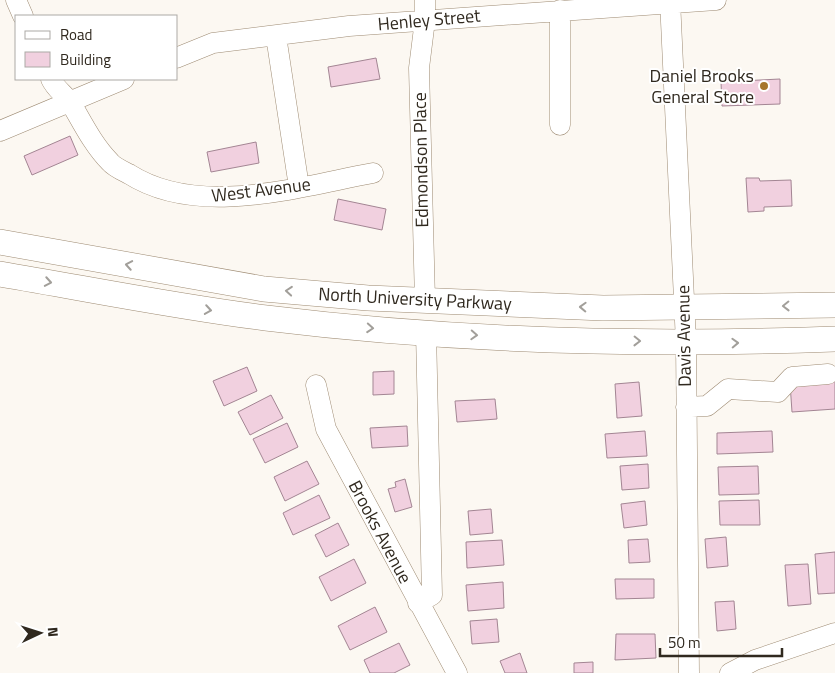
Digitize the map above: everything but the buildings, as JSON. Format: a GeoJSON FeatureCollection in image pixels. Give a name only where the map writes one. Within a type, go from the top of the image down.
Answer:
{"type":"FeatureCollection","features":[{"type":"Feature","properties":{"kind":"main road","name":"North University Parkway"},"geometry":{"type":"LineString","coordinates":[[0,242],[264,289],[368,298],[603,308],[835,305]]}},
{"type":"Feature","properties":{"kind":"main road","name":"North University Parkway"},"geometry":{"type":"LineString","coordinates":[[0,274],[266,318],[426,332],[545,339],[686,342],[835,339]]}},
{"type":"Feature","properties":{"kind":"street"},"geometry":{"type":"LineString","coordinates":[[16,0],[23,15]]}},
{"type":"Feature","properties":{"kind":"street","name":"Edmondson Place"},"geometry":{"type":"LineString","coordinates":[[425,0],[425,20],[419,68],[425,301]]}},
{"type":"Feature","properties":{"kind":"street","name":"Henley Street"},"geometry":{"type":"LineString","coordinates":[[178,57],[214,42],[425,20],[670,1],[716,0]]}},
{"type":"Feature","properties":{"kind":"street","name":"Davis Avenue"},"geometry":{"type":"LineString","coordinates":[[670,1],[686,342],[689,673]]}},
{"type":"Feature","properties":{"kind":"street"},"geometry":{"type":"LineString","coordinates":[[560,10],[560,125]]}},
{"type":"Feature","properties":{"kind":"street"},"geometry":{"type":"LineString","coordinates":[[276,36],[299,186]]}},
{"type":"Feature","properties":{"kind":"street","name":"West Avenue"},"geometry":{"type":"LineString","coordinates":[[52,80],[55,87],[69,101],[88,133],[110,163],[144,184],[195,197],[239,196],[373,173]]}},
{"type":"Feature","properties":{"kind":"street"},"geometry":{"type":"LineString","coordinates":[[0,131],[122,80]]}},
{"type":"Feature","properties":{"kind":"street"},"geometry":{"type":"LineString","coordinates":[[418,603],[432,594],[426,332]]}},
{"type":"Feature","properties":{"kind":"street"},"geometry":{"type":"LineString","coordinates":[[686,407],[707,406],[728,389],[778,392],[792,377],[828,374]]}},
{"type":"Feature","properties":{"kind":"street","name":"Brooks Avenue"},"geometry":{"type":"LineString","coordinates":[[316,385],[326,429],[457,673]]}},
{"type":"Feature","properties":{"kind":"street"},"geometry":{"type":"LineString","coordinates":[[730,673],[755,660],[835,633]]}},
{"type":"Feature","properties":{"kind":"place","name":"Daniel Brooks General Store"},"geometry":{"type":"Point","coordinates":[764,86]}}]}
